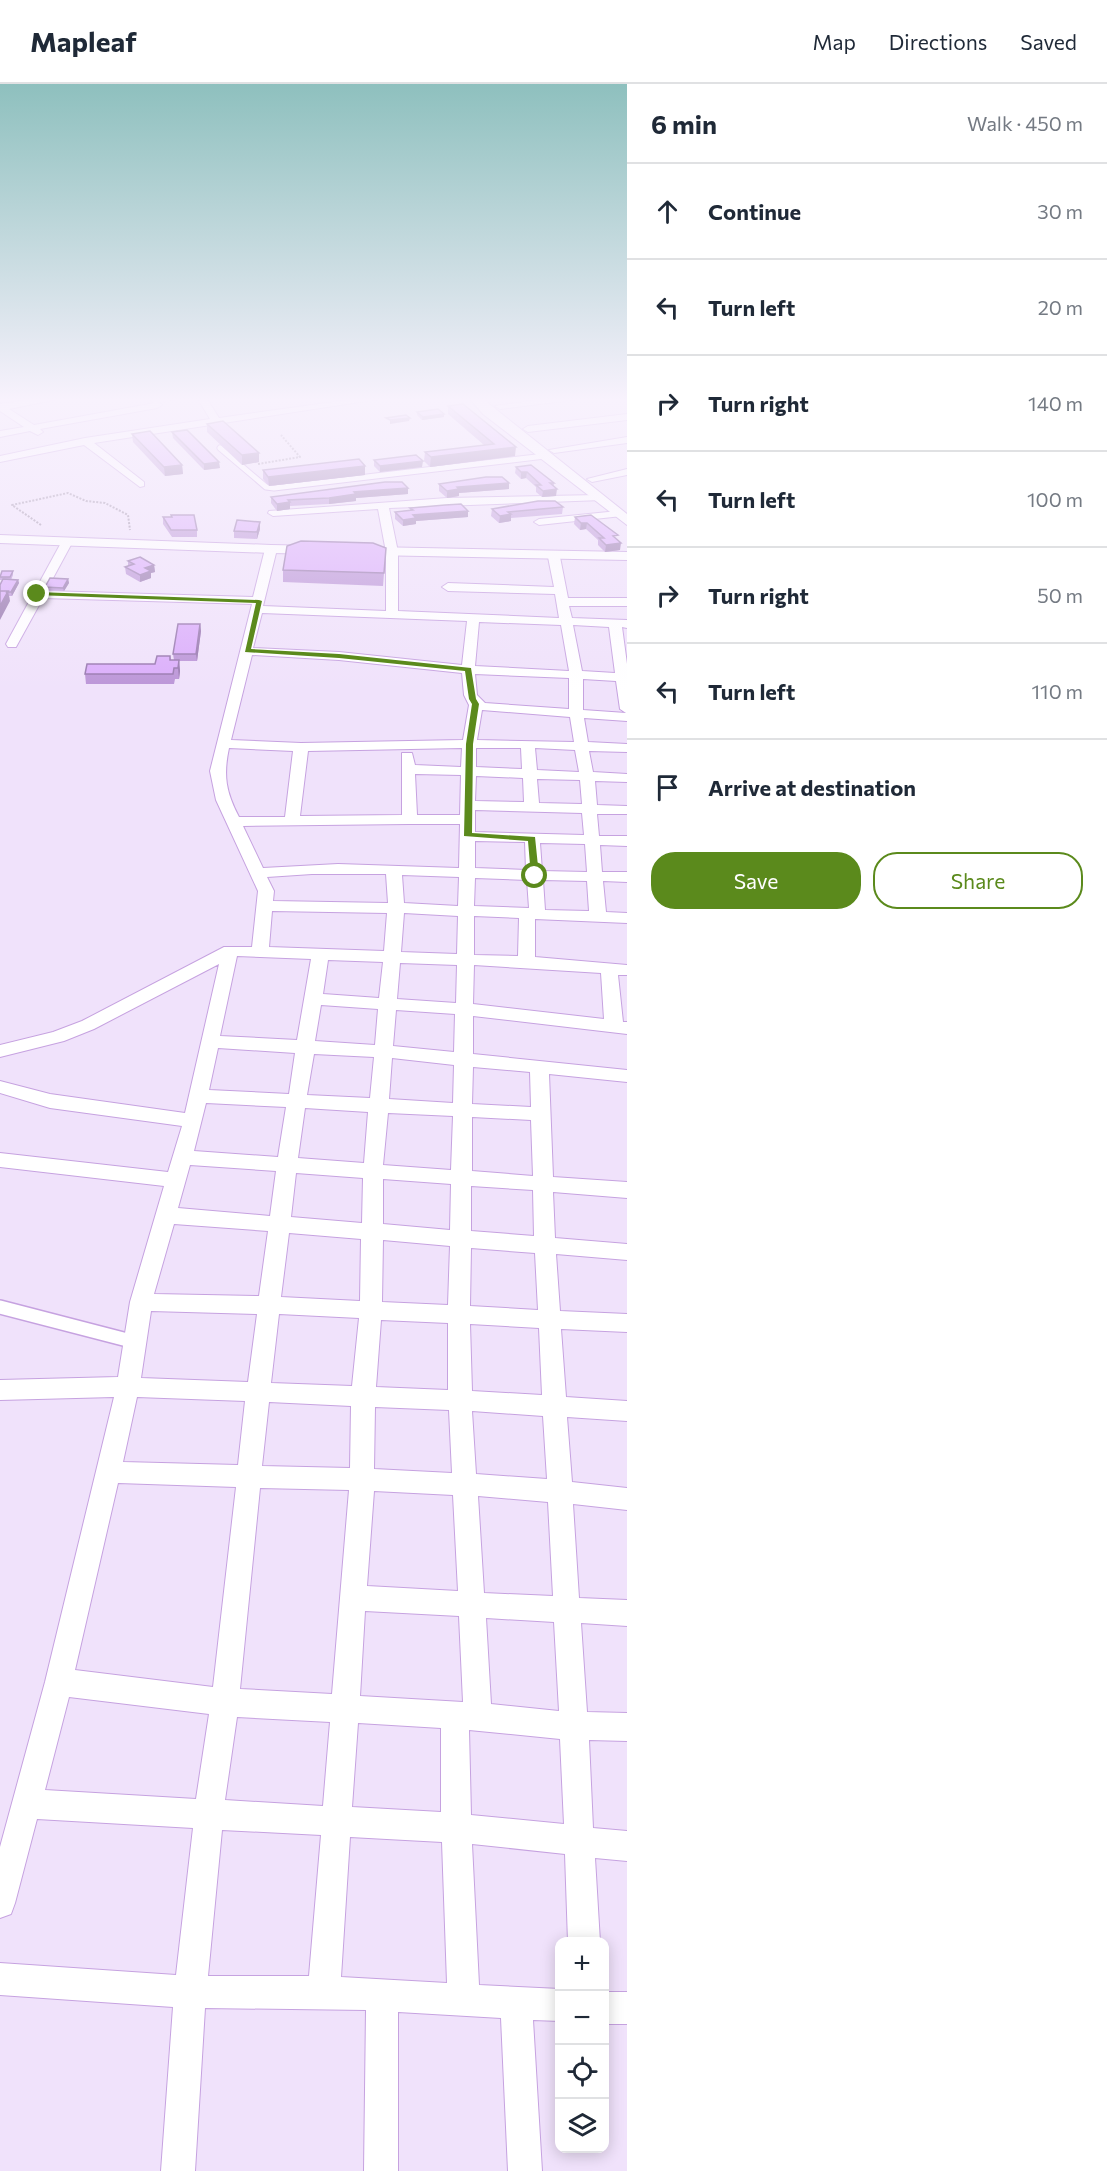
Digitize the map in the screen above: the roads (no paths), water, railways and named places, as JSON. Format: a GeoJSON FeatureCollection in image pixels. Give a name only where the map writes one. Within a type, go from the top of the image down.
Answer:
{"type":"FeatureCollection","features":[{"type":"Feature","properties":{"kind":"street"},"geometry":{"type":"LineString","coordinates":[[608,496],[624,514]]}},
{"type":"Feature","properties":{"kind":"street"},"geometry":{"type":"LineString","coordinates":[[273,513],[447,501],[598,498],[624,514]]}},
{"type":"Feature","properties":{"kind":"street"},"geometry":{"type":"LineString","coordinates":[[383,506],[392,552],[392,614]]}},
{"type":"Feature","properties":{"kind":"street"},"geometry":{"type":"LineString","coordinates":[[539,522],[624,514]]}},
{"type":"Feature","properties":{"kind":"street"},"geometry":{"type":"LineString","coordinates":[[0,541],[554,557],[627,556]]}},
{"type":"Feature","properties":{"kind":"street"},"geometry":{"type":"LineString","coordinates":[[12,644],[66,543]]}},
{"type":"Feature","properties":{"kind":"street"},"geometry":{"type":"LineString","coordinates":[[260,952],[266,891],[223,800],[217,771],[271,549]]}},
{"type":"Feature","properties":{"kind":"street"},"geometry":{"type":"LineString","coordinates":[[554,557],[576,674],[576,714],[587,777],[598,917]]}},
{"type":"Feature","properties":{"kind":"street"},"geometry":{"type":"LineString","coordinates":[[448,587],[627,602]]}},
{"type":"Feature","properties":{"kind":"street"},"geometry":{"type":"LineString","coordinates":[[37,594],[473,619],[621,624],[624,663],[622,677],[627,709]]}},
{"type":"Feature","properties":{"kind":"street"},"geometry":{"type":"LineString","coordinates":[[473,619],[468,670],[472,699],[476,704],[492,708],[627,717]]}},
{"type":"Feature","properties":{"kind":"street"},"geometry":{"type":"LineString","coordinates":[[247,651],[339,656],[468,670],[622,677]]}},
{"type":"Feature","properties":{"kind":"street"},"geometry":{"type":"LineString","coordinates":[[464,2000],[456,1828],[466,1716],[471,1603],[467,1485],[460,1400],[459,1315],[464,1009],[467,961],[465,911],[470,744],[476,704]]}},
{"type":"Feature","properties":{"kind":"street"},"geometry":{"type":"LineString","coordinates":[[222,744],[301,747],[528,744],[627,748]]}},
{"type":"Feature","properties":{"kind":"street"},"geometry":{"type":"LineString","coordinates":[[407,744],[410,820]]}},
{"type":"Feature","properties":{"kind":"street"},"geometry":{"type":"LineString","coordinates":[[528,744],[532,806]]}},
{"type":"Feature","properties":{"kind":"street"},"geometry":{"type":"LineString","coordinates":[[292,821],[301,747]]}},
{"type":"Feature","properties":{"kind":"street"},"geometry":{"type":"LineString","coordinates":[[408,769],[627,778]]}},
{"type":"Feature","properties":{"kind":"street"},"geometry":{"type":"LineString","coordinates":[[234,822],[468,820],[532,806],[627,810]]}},
{"type":"Feature","properties":{"kind":"street"},"geometry":{"type":"LineString","coordinates":[[468,820],[532,838],[627,841]]}},
{"type":"Feature","properties":{"kind":"street"},"geometry":{"type":"LineString","coordinates":[[526,962],[535,876],[532,838]]}},
{"type":"Feature","properties":{"kind":"street"},"geometry":{"type":"LineString","coordinates":[[259,873],[315,868],[627,877]]}},
{"type":"Feature","properties":{"kind":"street"},"geometry":{"type":"LineString","coordinates":[[324,1992],[347,1711],[362,1480],[363,1397],[371,1311],[373,1169],[381,1051],[396,908],[394,869]]}},
{"type":"Feature","properties":{"kind":"street"},"geometry":{"type":"LineString","coordinates":[[265,906],[396,908],[627,918]]}},
{"type":"Feature","properties":{"kind":"street"},"geometry":{"type":"LineString","coordinates":[[0,1903],[59,1682],[128,1387],[141,1302],[193,1121],[230,951]]}},
{"type":"Feature","properties":{"kind":"street"},"geometry":{"type":"LineString","coordinates":[[0,1051],[57,1037],[88,1025],[230,951],[526,962],[627,970]]}},
{"type":"Feature","properties":{"kind":"street"},"geometry":{"type":"LineString","coordinates":[[178,2171],[190,1992],[209,1813],[225,1702],[248,1478],[287,1165],[320,955]]}},
{"type":"Feature","properties":{"kind":"street"},"geometry":{"type":"LineString","coordinates":[[313,999],[464,1009],[621,1027],[609,968]]}},
{"type":"Feature","properties":{"kind":"street"},"geometry":{"type":"LineString","coordinates":[[211,1042],[381,1051],[627,1076]]}},
{"type":"Feature","properties":{"kind":"street"},"geometry":{"type":"LineString","coordinates":[[539,1066],[545,1245],[574,1726],[584,1937]]}},
{"type":"Feature","properties":{"kind":"street"},"geometry":{"type":"LineString","coordinates":[[0,1087],[50,1101],[193,1121]]}},
{"type":"Feature","properties":{"kind":"street"},"geometry":{"type":"LineString","coordinates":[[198,1096],[378,1103],[464,1111],[539,1114]]}},
{"type":"Feature","properties":{"kind":"street"},"geometry":{"type":"LineString","coordinates":[[0,1160],[178,1168],[287,1165],[373,1169],[627,1190]]}},
{"type":"Feature","properties":{"kind":"street"},"geometry":{"type":"LineString","coordinates":[[165,1215],[627,1252]]}},
{"type":"Feature","properties":{"kind":"street"},"geometry":{"type":"LineString","coordinates":[[141,1302],[270,1305],[627,1323]]}},
{"type":"Feature","properties":{"kind":"street"},"geometry":{"type":"LineString","coordinates":[[0,1390],[128,1387],[460,1400],[627,1411]]}},
{"type":"Feature","properties":{"kind":"street"},"geometry":{"type":"LineString","coordinates":[[109,1472],[467,1485],[558,1490],[627,1499]]}},
{"type":"Feature","properties":{"kind":"street"},"geometry":{"type":"LineString","coordinates":[[353,1598],[627,1613]]}},
{"type":"Feature","properties":{"kind":"street"},"geometry":{"type":"LineString","coordinates":[[59,1682],[225,1702],[347,1711],[466,1716],[574,1726],[627,1727]]}},
{"type":"Feature","properties":{"kind":"street"},"geometry":{"type":"LineString","coordinates":[[27,1804],[456,1828],[627,1846]]}},
{"type":"Feature","properties":{"kind":"street"},"geometry":{"type":"LineString","coordinates":[[0,1979],[190,1992],[324,1992],[555,2005]]}},
{"type":"Feature","properties":{"kind":"street"},"geometry":{"type":"LineString","coordinates":[[381,2171],[382,1995]]}},
{"type":"Feature","properties":{"kind":"street"},"geometry":{"type":"LineString","coordinates":[[516,2002],[525,2171]]}},
{"type":"Feature","properties":{"kind":"street"},"geometry":{"type":"LineString","coordinates":[[609,2007],[627,2008]]}},
{"type":"Feature","properties":{"kind":"lane"},"geometry":{"type":"LineString","coordinates":[[0,1307],[135,1342]]}}]}
